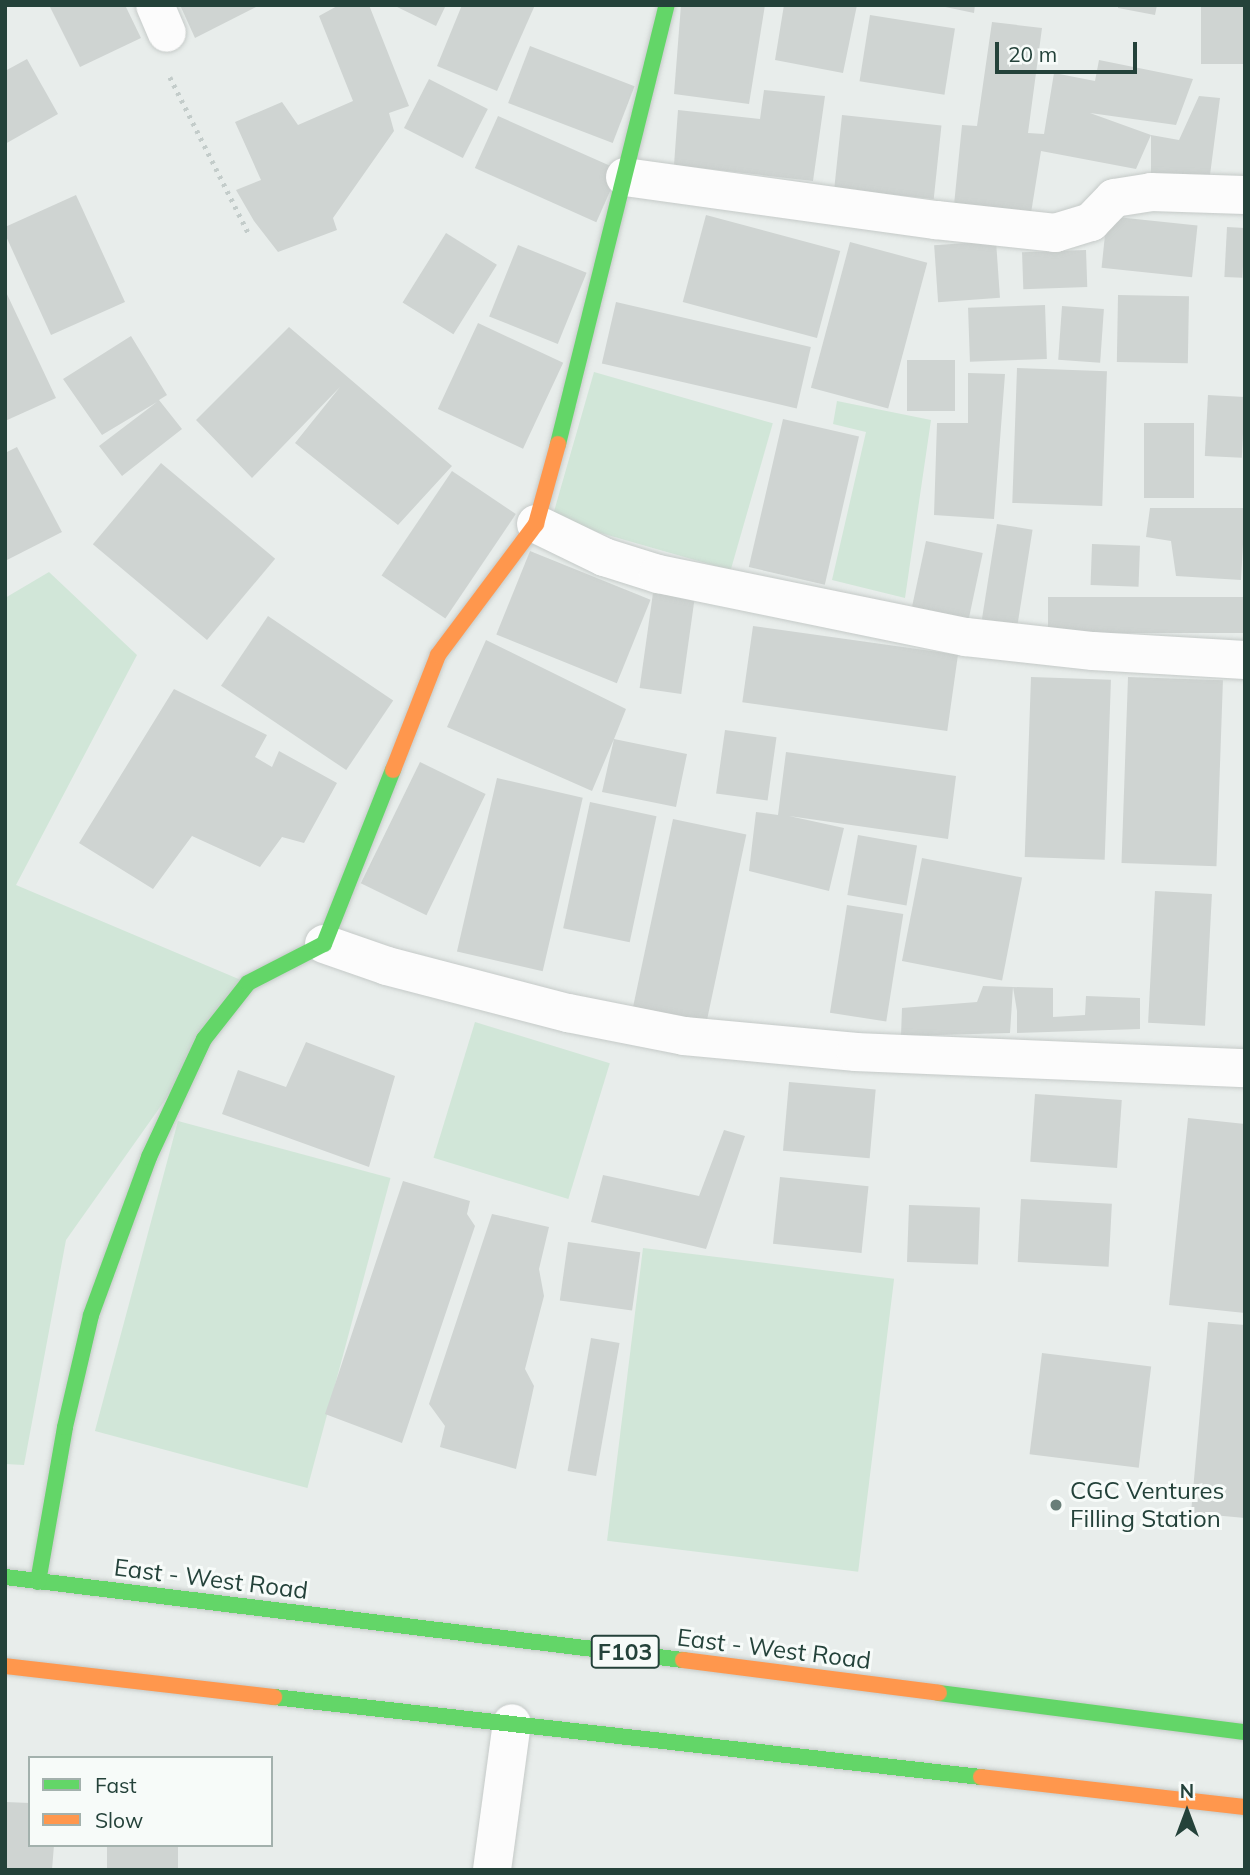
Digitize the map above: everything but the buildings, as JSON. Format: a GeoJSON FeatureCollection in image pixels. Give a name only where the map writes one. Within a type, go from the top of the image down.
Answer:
{"type":"FeatureCollection","features":[{"type":"Feature","properties":{"kind":"main road"},"geometry":{"type":"LineString","coordinates":[[38,1582],[65,1427],[91,1315],[149,1157],[204,1039],[248,983],[324,944],[438,655],[536,524],[667,5]]}},
{"type":"Feature","properties":{"kind":"main road","name":"East - West Road"},"geometry":{"type":"LineString","coordinates":[[5,1577],[526,1640],[1245,1732]]}},
{"type":"Feature","properties":{"kind":"main road"},"geometry":{"type":"LineString","coordinates":[[5,1666],[1245,1807]]}},
{"type":"Feature","properties":{"kind":"street"},"geometry":{"type":"LineString","coordinates":[[625,177],[936,220],[1055,233],[1091,222],[1114,198],[1151,192],[1245,195]]}},
{"type":"Feature","properties":{"kind":"street"},"geometry":{"type":"LineString","coordinates":[[536,524],[604,557],[658,574],[967,637],[1093,651],[1245,660]]}},
{"type":"Feature","properties":{"kind":"street"},"geometry":{"type":"LineString","coordinates":[[324,944],[387,966],[568,1013],[684,1036],[856,1052],[1245,1068]]}},
{"type":"Feature","properties":{"kind":"street"},"geometry":{"type":"LineString","coordinates":[[492,1870],[512,1723]]}},
{"type":"Feature","properties":{"kind":"path"},"geometry":{"type":"LineString","coordinates":[[161,19],[163,63],[250,236]]}},
{"type":"Feature","properties":{"kind":"green space"},"geometry":{"type":"Polygon","coordinates":[[[594,372],[773,423],[731,570],[552,519],[594,372]]]}},
{"type":"Feature","properties":{"kind":"green space"},"geometry":{"type":"Polygon","coordinates":[[[837,401],[931,420],[905,598],[832,580],[866,432],[833,424],[837,401]]]}},
{"type":"Feature","properties":{"kind":"green space"},"geometry":{"type":"Polygon","coordinates":[[[49,572],[137,655],[16,885],[248,983],[66,1240],[24,1465],[5,1464],[5,598],[49,572]]]}},
{"type":"Feature","properties":{"kind":"green space"},"geometry":{"type":"Polygon","coordinates":[[[475,1022],[610,1063],[568,1199],[433,1158],[475,1022]]]}},
{"type":"Feature","properties":{"kind":"green space"},"geometry":{"type":"Polygon","coordinates":[[[178,1121],[391,1178],[307,1488],[95,1431],[178,1121]]]}},
{"type":"Feature","properties":{"kind":"green space"},"geometry":{"type":"Polygon","coordinates":[[[643,1248],[894,1279],[858,1572],[607,1541],[643,1248]]]}},
{"type":"Feature","properties":{"kind":"traffic: fast"},"geometry":{"type":"LineString","coordinates":[[558,444],[667,5]]}},
{"type":"Feature","properties":{"kind":"traffic: fast"},"geometry":{"type":"LineString","coordinates":[[38,1582],[65,1427],[91,1315],[149,1157],[204,1039],[248,983],[324,944],[393,770]]}},
{"type":"Feature","properties":{"kind":"traffic: fast"},"geometry":{"type":"LineString","coordinates":[[5,1577],[683,1660]]}},
{"type":"Feature","properties":{"kind":"traffic: fast"},"geometry":{"type":"LineString","coordinates":[[939,1693],[1245,1732]]}},
{"type":"Feature","properties":{"kind":"traffic: fast"},"geometry":{"type":"LineString","coordinates":[[274,1697],[981,1777]]}},
{"type":"Feature","properties":{"kind":"traffic: slow"},"geometry":{"type":"LineString","coordinates":[[393,770],[438,655],[536,524],[558,444]]}},
{"type":"Feature","properties":{"kind":"traffic: slow"},"geometry":{"type":"LineString","coordinates":[[683,1660],[939,1693]]}},
{"type":"Feature","properties":{"kind":"traffic: slow"},"geometry":{"type":"LineString","coordinates":[[5,1666],[274,1697]]}},
{"type":"Feature","properties":{"kind":"traffic: slow"},"geometry":{"type":"LineString","coordinates":[[981,1777],[1245,1807]]}},
{"type":"Feature","properties":{"kind":"place","name":"CGC Ventures Filling Station"},"geometry":{"type":"Point","coordinates":[1056,1505]}}]}
